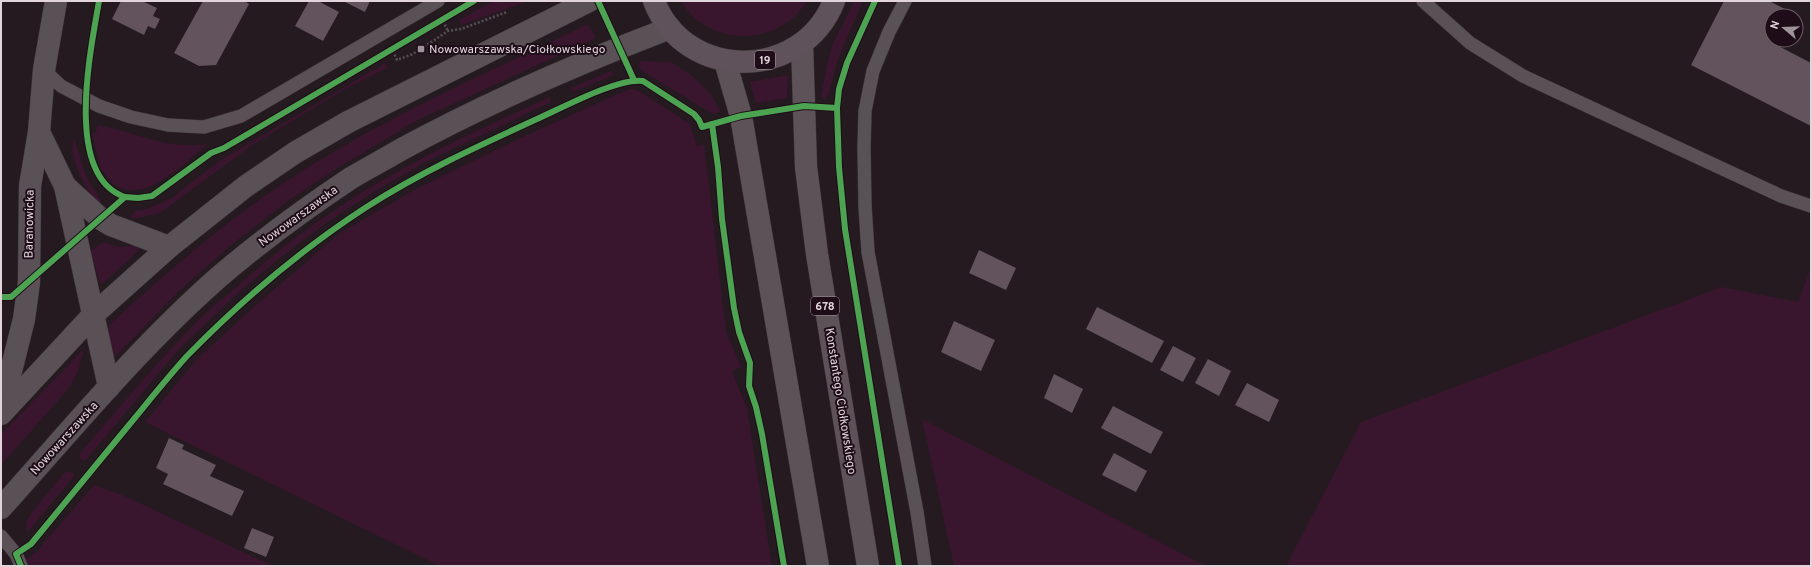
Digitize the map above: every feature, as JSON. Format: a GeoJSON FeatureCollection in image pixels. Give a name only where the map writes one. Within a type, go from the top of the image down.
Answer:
{"type":"FeatureCollection","features":[{"type":"Feature","properties":{"kind":"highway","name":"19"},"geometry":{"type":"LineString","coordinates":[[654,1],[670,28],[686,43],[705,54],[725,61],[745,62],[765,60],[784,54],[802,44],[818,28],[834,1]]}},
{"type":"Feature","properties":{"kind":"main road","name":"Baranowicka"},"geometry":{"type":"LineString","coordinates":[[1,412],[24,319],[29,282],[28,228],[30,186],[39,132],[44,70],[56,1]]}},
{"type":"Feature","properties":{"kind":"main road"},"geometry":{"type":"LineString","coordinates":[[1,412],[93,315],[169,247],[246,186],[296,152],[348,122],[589,1]]}},
{"type":"Feature","properties":{"kind":"main road","name":"Nowowarszawska"},"geometry":{"type":"LineString","coordinates":[[1,508],[109,387],[158,335],[219,277],[266,238],[352,178],[428,135],[501,99],[620,47],[670,28]]}},
{"type":"Feature","properties":{"kind":"main road","name":"Konstantego Ciołkowskiego"},"geometry":{"type":"LineString","coordinates":[[802,44],[806,167],[816,254],[868,566]]}},
{"type":"Feature","properties":{"kind":"main road"},"geometry":{"type":"LineString","coordinates":[[725,61],[741,116],[818,566]]}},
{"type":"Feature","properties":{"kind":"main road"},"geometry":{"type":"LineString","coordinates":[[39,132],[65,186],[109,387]]}},
{"type":"Feature","properties":{"kind":"main road"},"geometry":{"type":"LineString","coordinates":[[65,186],[101,219],[111,225],[169,247]]}},
{"type":"Feature","properties":{"kind":"lane"},"geometry":{"type":"LineString","coordinates":[[44,70],[61,86],[99,106],[130,117],[168,125],[204,127],[241,116],[438,1]]}},
{"type":"Feature","properties":{"kind":"lane"},"geometry":{"type":"LineString","coordinates":[[906,1],[889,32],[873,71],[866,104],[864,148],[865,206],[868,252],[917,512],[925,566]]}},
{"type":"Feature","properties":{"kind":"lane"},"geometry":{"type":"LineString","coordinates":[[1423,1],[1470,43],[1523,76],[1781,196],[1811,206]]}},
{"type":"Feature","properties":{"kind":"lane"},"geometry":{"type":"LineString","coordinates":[[1,536],[16,554],[22,566]]}},
{"type":"Feature","properties":{"kind":"path"},"geometry":{"type":"LineString","coordinates":[[392,49],[397,60],[413,54],[448,32],[462,29],[512,10]]}},
{"type":"Feature","properties":{"kind":"path"},"geometry":{"type":"LineString","coordinates":[[442,20],[448,32]]}},
{"type":"Feature","properties":{"kind":"shaded area"},"geometry":{"type":"Polygon","coordinates":[[[493,1],[528,1],[461,25],[459,20],[493,1]]]}},
{"type":"Feature","properties":{"kind":"shaded area"},"geometry":{"type":"Polygon","coordinates":[[[681,1],[807,1],[795,16],[780,27],[762,34],[744,36],[726,34],[708,27],[693,16],[681,1]]]}},
{"type":"Feature","properties":{"kind":"shaded area"},"geometry":{"type":"Polygon","coordinates":[[[854,1],[863,1],[838,59],[828,95],[825,99],[821,98],[830,52],[854,1]]]}},
{"type":"Feature","properties":{"kind":"shaded area"},"geometry":{"type":"Polygon","coordinates":[[[588,24],[596,38],[416,121],[336,169],[289,200],[230,246],[179,291],[109,363],[109,325],[191,253],[255,203],[315,163],[391,120],[588,24]]]}},
{"type":"Feature","properties":{"kind":"shaded area"},"geometry":{"type":"Polygon","coordinates":[[[640,61],[671,62],[690,74],[711,94],[720,111],[714,114],[709,112],[641,70],[638,65],[640,61]]]}},
{"type":"Feature","properties":{"kind":"shaded area"},"geometry":{"type":"Polygon","coordinates":[[[385,63],[387,68],[347,88],[254,144],[160,213],[139,218],[129,218],[135,211],[147,209],[170,199],[219,161],[385,63]]]}},
{"type":"Feature","properties":{"kind":"shaded area"},"geometry":{"type":"Polygon","coordinates":[[[611,71],[614,75],[573,92],[571,88],[611,71]]]}},
{"type":"Feature","properties":{"kind":"shaded area"},"geometry":{"type":"Polygon","coordinates":[[[788,75],[787,98],[756,103],[750,82],[788,75]]]}},
{"type":"Feature","properties":{"kind":"shaded area"},"geometry":{"type":"Polygon","coordinates":[[[629,89],[637,90],[690,124],[697,147],[704,144],[726,331],[741,367],[732,371],[747,409],[772,566],[440,566],[145,422],[196,360],[256,305],[340,233],[416,189],[518,139],[629,89]]]}},
{"type":"Feature","properties":{"kind":"shaded area"},"geometry":{"type":"Polygon","coordinates":[[[550,97],[551,102],[422,164],[369,195],[325,224],[280,258],[237,294],[180,348],[85,461],[80,459],[80,453],[158,363],[191,328],[215,304],[288,243],[347,202],[403,169],[491,124],[550,97]]]}},
{"type":"Feature","properties":{"kind":"shaded area"},"geometry":{"type":"Polygon","coordinates":[[[97,125],[178,145],[208,144],[170,175],[156,184],[142,189],[128,190],[115,185],[101,168],[92,133],[96,133],[97,125]]]}},
{"type":"Feature","properties":{"kind":"shaded area"},"geometry":{"type":"Polygon","coordinates":[[[74,138],[86,176],[101,201],[100,207],[89,192],[76,165],[73,155],[74,138]]]}},
{"type":"Feature","properties":{"kind":"shaded area"},"geometry":{"type":"Polygon","coordinates":[[[103,242],[120,247],[136,246],[138,249],[136,253],[103,283],[100,283],[91,251],[103,242]]]}},
{"type":"Feature","properties":{"kind":"shaded area"},"geometry":{"type":"Polygon","coordinates":[[[1811,267],[1811,566],[1286,566],[1361,422],[1722,287],[1798,302],[1811,267]]]}},
{"type":"Feature","properties":{"kind":"shaded area"},"geometry":{"type":"Polygon","coordinates":[[[85,348],[77,373],[70,387],[1,465],[1,434],[85,348]]]}},
{"type":"Feature","properties":{"kind":"shaded area"},"geometry":{"type":"Polygon","coordinates":[[[922,419],[1206,566],[954,566],[922,419]]]}},
{"type":"Feature","properties":{"kind":"shaded area"},"geometry":{"type":"Polygon","coordinates":[[[69,471],[75,475],[27,533],[26,522],[29,516],[64,473],[69,471]]]}},
{"type":"Feature","properties":{"kind":"shaded area"},"geometry":{"type":"Polygon","coordinates":[[[94,485],[120,494],[273,566],[16,566],[36,552],[94,485]]]}},
{"type":"Feature","properties":{"kind":"building"},"geometry":{"type":"Polygon","coordinates":[[[121,1],[142,1],[157,8],[153,16],[160,19],[155,29],[148,26],[144,35],[112,19],[121,1]]]}},
{"type":"Feature","properties":{"kind":"building"},"geometry":{"type":"Polygon","coordinates":[[[203,1],[244,1],[249,4],[216,65],[199,66],[174,53],[203,1]]]}},
{"type":"Feature","properties":{"kind":"building"},"geometry":{"type":"Polygon","coordinates":[[[309,1],[318,1],[339,12],[323,41],[295,26],[309,1]]]}},
{"type":"Feature","properties":{"kind":"building"},"geometry":{"type":"Polygon","coordinates":[[[343,1],[370,1],[365,12],[343,1]]]}},
{"type":"Feature","properties":{"kind":"building"},"geometry":{"type":"Polygon","coordinates":[[[1724,1],[1769,1],[1783,8],[1764,8],[1764,48],[1782,48],[1811,63],[1811,126],[1691,65],[1724,1]]]}},
{"type":"Feature","properties":{"kind":"building"},"geometry":{"type":"Polygon","coordinates":[[[979,250],[1016,268],[1006,290],[969,273],[979,250]]]}},
{"type":"Feature","properties":{"kind":"building"},"geometry":{"type":"Polygon","coordinates":[[[1097,307],[1164,341],[1152,363],[1086,329],[1097,307]]]}},
{"type":"Feature","properties":{"kind":"building"},"geometry":{"type":"Polygon","coordinates":[[[954,321],[995,340],[981,371],[941,352],[954,321]]]}},
{"type":"Feature","properties":{"kind":"building"},"geometry":{"type":"Polygon","coordinates":[[[1173,346],[1196,358],[1183,382],[1160,370],[1173,346]]]}},
{"type":"Feature","properties":{"kind":"building"},"geometry":{"type":"Polygon","coordinates":[[[1208,359],[1231,371],[1219,396],[1195,383],[1208,359]]]}},
{"type":"Feature","properties":{"kind":"building"},"geometry":{"type":"Polygon","coordinates":[[[1054,374],[1083,389],[1072,413],[1044,398],[1054,374]]]}},
{"type":"Feature","properties":{"kind":"building"},"geometry":{"type":"Polygon","coordinates":[[[1247,383],[1279,400],[1269,422],[1235,405],[1247,383]]]}},
{"type":"Feature","properties":{"kind":"building"},"geometry":{"type":"Polygon","coordinates":[[[1113,406],[1163,432],[1151,454],[1101,428],[1113,406]]]}},
{"type":"Feature","properties":{"kind":"building"},"geometry":{"type":"Polygon","coordinates":[[[169,438],[184,445],[182,449],[216,465],[210,476],[244,491],[232,516],[163,484],[168,474],[156,468],[169,438]]]}},
{"type":"Feature","properties":{"kind":"building"},"geometry":{"type":"Polygon","coordinates":[[[1114,453],[1147,471],[1136,492],[1102,475],[1114,453]]]}},
{"type":"Feature","properties":{"kind":"building"},"geometry":{"type":"Polygon","coordinates":[[[252,528],[274,537],[266,557],[244,548],[252,528]]]}},
{"type":"Feature","properties":{"kind":"cycle path"},"geometry":{"type":"LineString","coordinates":[[1,297],[11,297],[125,197],[106,185],[94,164],[87,138],[87,79],[99,1]]}},
{"type":"Feature","properties":{"kind":"cycle path"},"geometry":{"type":"LineString","coordinates":[[125,197],[138,198],[152,196],[211,153],[224,148],[474,1]]}},
{"type":"Feature","properties":{"kind":"cycle path"},"geometry":{"type":"LineString","coordinates":[[598,1],[634,80]]}},
{"type":"Feature","properties":{"kind":"cycle path"},"geometry":{"type":"LineString","coordinates":[[875,1],[847,63],[839,89],[837,108],[839,167],[845,229],[899,566]]}},
{"type":"Feature","properties":{"kind":"cycle path"},"geometry":{"type":"LineString","coordinates":[[21,566],[16,554],[31,544],[165,381],[207,336],[272,277],[318,241],[365,208],[406,183],[471,150],[574,102],[605,89],[632,81],[643,81],[694,114],[702,127],[741,116],[804,106],[837,108]]}},
{"type":"Feature","properties":{"kind":"cycle path"},"geometry":{"type":"LineString","coordinates":[[712,124],[718,167],[722,219],[734,308],[739,332],[750,363],[749,386],[756,407],[762,434],[784,566]]}},
{"type":"Feature","properties":{"kind":"place","name":"Nowowarszawska/Ciołkowskiego"},"geometry":{"type":"Point","coordinates":[421,49]}}]}
